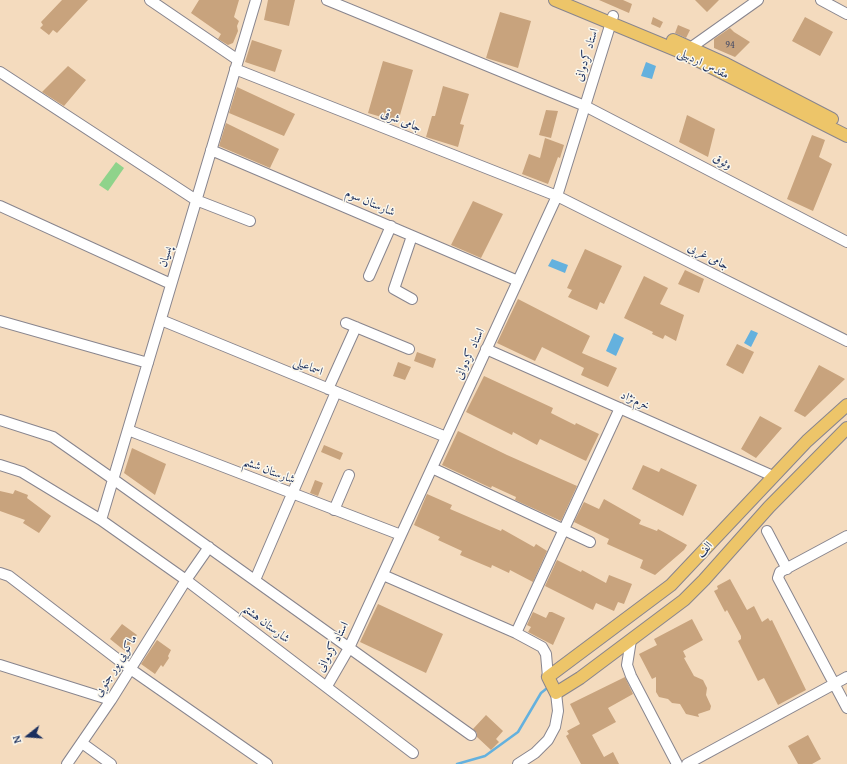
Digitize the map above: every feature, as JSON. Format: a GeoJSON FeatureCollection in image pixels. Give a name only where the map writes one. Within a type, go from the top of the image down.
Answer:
{"type":"FeatureCollection","features":[{"type":"Feature","properties":{"kind":"main road","name":"مقدس اردبیلی"},"geometry":{"type":"LineString","coordinates":[[555,0],[687,50],[847,127]]}},
{"type":"Feature","properties":{"kind":"main road","name":"مقدس اردبیلی"},"geometry":{"type":"LineString","coordinates":[[573,0],[611,20]]}},
{"type":"Feature","properties":{"kind":"main road","name":"مقدس اردبیلی"},"geometry":{"type":"LineString","coordinates":[[687,50],[847,136]]}},
{"type":"Feature","properties":{"kind":"main road","name":"الف"},"geometry":{"type":"LineString","coordinates":[[548,677],[671,585],[807,441],[847,405]]}},
{"type":"Feature","properties":{"kind":"main road","name":"الف"},"geometry":{"type":"LineString","coordinates":[[556,693],[631,640],[684,600],[704,580],[769,507],[847,428]]}},
{"type":"Feature","properties":{"kind":"main road"},"geometry":{"type":"LineString","coordinates":[[548,677],[556,693]]}},
{"type":"Feature","properties":{"kind":"street","name":"جامی شرقی"},"geometry":{"type":"LineString","coordinates":[[150,0],[237,65],[557,196]]}},
{"type":"Feature","properties":{"kind":"street","name":"پسیان"},"geometry":{"type":"LineString","coordinates":[[101,520],[256,0]]}},
{"type":"Feature","properties":{"kind":"street","name":"وثوق"},"geometry":{"type":"LineString","coordinates":[[327,0],[585,106],[847,242]]}},
{"type":"Feature","properties":{"kind":"street"},"geometry":{"type":"LineString","coordinates":[[687,50],[758,0]]}},
{"type":"Feature","properties":{"kind":"street"},"geometry":{"type":"LineString","coordinates":[[820,0],[847,14]]}},
{"type":"Feature","properties":{"kind":"street","name":"استاد کردوانی"},"geometry":{"type":"LineString","coordinates":[[327,686],[349,648],[557,196],[611,20]]}},
{"type":"Feature","properties":{"kind":"street"},"geometry":{"type":"LineString","coordinates":[[0,72],[196,200],[250,221]]}},
{"type":"Feature","properties":{"kind":"street","name":"شارستان سوم"},"geometry":{"type":"LineString","coordinates":[[211,150],[518,281]]}},
{"type":"Feature","properties":{"kind":"street","name":"جامی غربی"},"geometry":{"type":"LineString","coordinates":[[557,196],[847,341]]}},
{"type":"Feature","properties":{"kind":"street"},"geometry":{"type":"LineString","coordinates":[[0,206],[171,284]]}},
{"type":"Feature","properties":{"kind":"street"},"geometry":{"type":"LineString","coordinates":[[369,276],[391,226]]}},
{"type":"Feature","properties":{"kind":"street"},"geometry":{"type":"LineString","coordinates":[[412,236],[394,289],[412,299]]}},
{"type":"Feature","properties":{"kind":"street","name":"اسماعیلی"},"geometry":{"type":"LineString","coordinates":[[160,320],[446,438]]}},
{"type":"Feature","properties":{"kind":"street"},"geometry":{"type":"LineString","coordinates":[[0,321],[148,363]]}},
{"type":"Feature","properties":{"kind":"street"},"geometry":{"type":"LineString","coordinates":[[255,580],[292,493],[332,390],[351,325],[409,349]]}},
{"type":"Feature","properties":{"kind":"street","name":"خرم‌نژاد"},"geometry":{"type":"LineString","coordinates":[[486,349],[773,476]]}},
{"type":"Feature","properties":{"kind":"street"},"geometry":{"type":"LineString","coordinates":[[516,633],[620,408]]}},
{"type":"Feature","properties":{"kind":"street"},"geometry":{"type":"LineString","coordinates":[[0,420],[53,437],[113,478],[471,735]]}},
{"type":"Feature","properties":{"kind":"street","name":"شارستان ششم"},"geometry":{"type":"LineString","coordinates":[[128,430],[401,535]]}},
{"type":"Feature","properties":{"kind":"street","name":"شارستان هشتم"},"geometry":{"type":"LineString","coordinates":[[0,465],[22,472],[101,520],[186,580],[413,752]]}},
{"type":"Feature","properties":{"kind":"street"},"geometry":{"type":"LineString","coordinates":[[432,468],[590,542]]}},
{"type":"Feature","properties":{"kind":"street"},"geometry":{"type":"LineString","coordinates":[[334,510],[349,475]]}},
{"type":"Feature","properties":{"kind":"street"},"geometry":{"type":"LineString","coordinates":[[767,531],[787,569]]}},
{"type":"Feature","properties":{"kind":"street"},"geometry":{"type":"LineString","coordinates":[[847,536],[778,574],[778,578],[847,708]]}},
{"type":"Feature","properties":{"kind":"street","name":"ماکویی‌ پور جنوبی"},"geometry":{"type":"LineString","coordinates":[[67,764],[111,700],[129,668],[209,547]]}},
{"type":"Feature","properties":{"kind":"street"},"geometry":{"type":"LineString","coordinates":[[0,573],[9,576],[129,668],[267,764]]}},
{"type":"Feature","properties":{"kind":"street"},"geometry":{"type":"LineString","coordinates":[[383,575],[516,633],[542,647],[546,654],[548,677]]}},
{"type":"Feature","properties":{"kind":"street"},"geometry":{"type":"LineString","coordinates":[[631,640],[627,656],[627,665],[631,676],[677,764]]}},
{"type":"Feature","properties":{"kind":"street"},"geometry":{"type":"LineString","coordinates":[[0,665],[111,700]]}},
{"type":"Feature","properties":{"kind":"street"},"geometry":{"type":"LineString","coordinates":[[687,764],[847,677]]}},
{"type":"Feature","properties":{"kind":"street"},"geometry":{"type":"LineString","coordinates":[[518,764],[535,753],[548,740],[555,727],[558,711],[556,693]]}},
{"type":"Feature","properties":{"kind":"street"},"geometry":{"type":"LineString","coordinates":[[82,744],[112,764]]}},
{"type":"Feature","properties":{"kind":"green space"},"geometry":{"type":"Polygon","coordinates":[[[116,162],[124,168],[108,191],[99,185],[116,162]]]}},
{"type":"Feature","properties":{"kind":"water"},"geometry":{"type":"Polygon","coordinates":[[[646,62],[656,66],[652,79],[641,76],[646,62]]]}},
{"type":"Feature","properties":{"kind":"water"},"geometry":{"type":"Polygon","coordinates":[[[552,259],[568,265],[565,273],[548,266],[552,259]]]}},
{"type":"Feature","properties":{"kind":"water"},"geometry":{"type":"Polygon","coordinates":[[[751,330],[758,333],[751,347],[744,343],[751,330]]]}},
{"type":"Feature","properties":{"kind":"water"},"geometry":{"type":"Polygon","coordinates":[[[614,333],[624,338],[616,356],[606,351],[614,333]]]}},
{"type":"Feature","properties":{"kind":"building"},"geometry":{"type":"Polygon","coordinates":[[[62,0],[88,0],[57,33],[53,30],[49,35],[40,28],[43,25],[41,22],[62,0]]]}},
{"type":"Feature","properties":{"kind":"building"},"geometry":{"type":"Polygon","coordinates":[[[199,0],[239,0],[234,17],[239,21],[237,26],[238,31],[233,43],[228,45],[218,39],[221,34],[191,13],[199,0]]]}},
{"type":"Feature","properties":{"kind":"building"},"geometry":{"type":"Polygon","coordinates":[[[268,0],[295,0],[289,26],[264,20],[268,0]]]}},
{"type":"Feature","properties":{"kind":"building"},"geometry":{"type":"Polygon","coordinates":[[[599,0],[623,0],[632,4],[629,13],[599,0]]]}},
{"type":"Feature","properties":{"kind":"building"},"geometry":{"type":"Polygon","coordinates":[[[695,0],[719,0],[707,12],[695,0]]]}},
{"type":"Feature","properties":{"kind":"building"},"geometry":{"type":"Polygon","coordinates":[[[500,12],[531,21],[518,68],[486,58],[500,12]]]}},
{"type":"Feature","properties":{"kind":"building"},"geometry":{"type":"Polygon","coordinates":[[[653,17],[663,22],[660,28],[651,24],[653,17]]]}},
{"type":"Feature","properties":{"kind":"building"},"geometry":{"type":"Polygon","coordinates":[[[805,17],[833,32],[820,56],[792,41],[805,17]]]}},
{"type":"Feature","properties":{"kind":"building"},"geometry":{"type":"Polygon","coordinates":[[[678,25],[690,30],[686,38],[675,33],[678,25]]]}},
{"type":"Feature","properties":{"kind":"building"},"geometry":{"type":"Polygon","coordinates":[[[730,28],[750,42],[735,57],[714,48],[714,39],[730,28]]]}},
{"type":"Feature","properties":{"kind":"building"},"geometry":{"type":"Polygon","coordinates":[[[252,40],[282,50],[275,72],[245,62],[252,40]]]}},
{"type":"Feature","properties":{"kind":"building"},"geometry":{"type":"Polygon","coordinates":[[[383,61],[413,70],[398,122],[368,113],[383,61]]]}},
{"type":"Feature","properties":{"kind":"building"},"geometry":{"type":"Polygon","coordinates":[[[68,66],[86,80],[64,106],[42,92],[68,66]]]}},
{"type":"Feature","properties":{"kind":"building"},"geometry":{"type":"Polygon","coordinates":[[[443,86],[469,94],[460,124],[464,125],[458,147],[426,137],[432,116],[435,116],[443,86]]]}},
{"type":"Feature","properties":{"kind":"building"},"geometry":{"type":"Polygon","coordinates":[[[237,87],[295,114],[284,136],[229,113],[237,87]]]}},
{"type":"Feature","properties":{"kind":"building"},"geometry":{"type":"Polygon","coordinates":[[[546,110],[558,111],[551,138],[539,135],[546,110]]]}},
{"type":"Feature","properties":{"kind":"building"},"geometry":{"type":"Polygon","coordinates":[[[687,115],[715,129],[708,157],[679,142],[687,115]]]}},
{"type":"Feature","properties":{"kind":"building"},"geometry":{"type":"Polygon","coordinates":[[[226,123],[279,149],[270,168],[219,146],[226,123]]]}},
{"type":"Feature","properties":{"kind":"building"},"geometry":{"type":"Polygon","coordinates":[[[812,135],[825,140],[819,157],[832,164],[813,211],[787,199],[812,135]]]}},
{"type":"Feature","properties":{"kind":"building"},"geometry":{"type":"Polygon","coordinates":[[[545,138],[564,145],[560,158],[558,157],[548,184],[522,174],[529,154],[540,158],[545,138]]]}},
{"type":"Feature","properties":{"kind":"building"},"geometry":{"type":"Polygon","coordinates":[[[473,201],[503,214],[481,258],[451,245],[473,201]]]}},
{"type":"Feature","properties":{"kind":"building"},"geometry":{"type":"Polygon","coordinates":[[[585,249],[622,266],[604,304],[600,302],[597,310],[568,297],[572,290],[567,288],[585,249]]]}},
{"type":"Feature","properties":{"kind":"building"},"geometry":{"type":"Polygon","coordinates":[[[685,270],[704,279],[699,293],[678,284],[685,270]]]}},
{"type":"Feature","properties":{"kind":"building"},"geometry":{"type":"Polygon","coordinates":[[[644,276],[668,288],[660,304],[684,315],[676,341],[665,335],[663,339],[652,334],[653,332],[624,318],[644,276]]]}},
{"type":"Feature","properties":{"kind":"building"},"geometry":{"type":"Polygon","coordinates":[[[518,299],[590,336],[582,353],[617,368],[608,387],[581,375],[584,368],[542,347],[535,361],[497,343],[518,299]]]}},
{"type":"Feature","properties":{"kind":"building"},"geometry":{"type":"Polygon","coordinates":[[[737,344],[754,352],[743,374],[726,365],[737,344]]]}},
{"type":"Feature","properties":{"kind":"building"},"geometry":{"type":"Polygon","coordinates":[[[417,352],[436,359],[433,368],[414,361],[417,352]]]}},
{"type":"Feature","properties":{"kind":"building"},"geometry":{"type":"Polygon","coordinates":[[[398,362],[411,367],[405,380],[393,376],[398,362]]]}},
{"type":"Feature","properties":{"kind":"building"},"geometry":{"type":"Polygon","coordinates":[[[819,365],[845,379],[805,417],[794,411],[819,365]]]}},
{"type":"Feature","properties":{"kind":"building"},"geometry":{"type":"Polygon","coordinates":[[[484,376],[553,408],[551,413],[575,425],[576,423],[599,434],[586,461],[540,439],[537,445],[513,432],[512,435],[466,412],[484,376]]]}},
{"type":"Feature","properties":{"kind":"building"},"geometry":{"type":"Polygon","coordinates":[[[760,416],[782,428],[756,458],[741,449],[760,416]]]}},
{"type":"Feature","properties":{"kind":"building"},"geometry":{"type":"Polygon","coordinates":[[[458,431],[507,455],[577,486],[561,521],[515,500],[516,497],[492,486],[491,488],[442,465],[458,431]]]}},
{"type":"Feature","properties":{"kind":"building"},"geometry":{"type":"Polygon","coordinates":[[[324,445],[343,453],[340,460],[321,452],[324,445]]]}},
{"type":"Feature","properties":{"kind":"building"},"geometry":{"type":"Polygon","coordinates":[[[132,448],[166,464],[155,495],[124,473],[132,448]]]}},
{"type":"Feature","properties":{"kind":"building"},"geometry":{"type":"Polygon","coordinates":[[[643,465],[659,472],[661,468],[697,485],[683,516],[632,489],[643,465]]]}},
{"type":"Feature","properties":{"kind":"building"},"geometry":{"type":"Polygon","coordinates":[[[315,480],[323,483],[318,496],[310,493],[315,480]]]}},
{"type":"Feature","properties":{"kind":"building"},"geometry":{"type":"Polygon","coordinates":[[[15,490],[28,495],[27,498],[51,516],[39,533],[23,523],[25,520],[0,511],[0,491],[13,494],[15,490]]]}},
{"type":"Feature","properties":{"kind":"building"},"geometry":{"type":"Polygon","coordinates":[[[427,494],[452,505],[450,509],[501,531],[502,529],[534,547],[536,544],[547,551],[533,582],[510,570],[509,573],[492,565],[491,568],[460,555],[462,551],[438,540],[440,537],[414,525],[427,494]]]}},
{"type":"Feature","properties":{"kind":"building"},"geometry":{"type":"Polygon","coordinates":[[[604,499],[641,520],[639,524],[657,531],[658,529],[687,545],[684,550],[655,575],[640,568],[643,560],[607,544],[609,539],[574,522],[584,502],[599,509],[604,499]]]}},
{"type":"Feature","properties":{"kind":"building"},"geometry":{"type":"Polygon","coordinates":[[[557,560],[581,572],[582,570],[606,583],[609,575],[632,584],[624,604],[618,602],[614,611],[596,603],[593,610],[545,586],[557,560]]]}},
{"type":"Feature","properties":{"kind":"building"},"geometry":{"type":"Polygon","coordinates":[[[730,579],[747,610],[754,606],[762,622],[768,618],[770,621],[772,620],[806,690],[778,705],[764,678],[758,681],[738,641],[741,639],[741,636],[727,610],[725,612],[714,591],[718,589],[717,586],[730,579]]]}},
{"type":"Feature","properties":{"kind":"building"},"geometry":{"type":"Polygon","coordinates":[[[378,604],[443,634],[426,673],[360,642],[378,604]]]}},
{"type":"Feature","properties":{"kind":"building"},"geometry":{"type":"Polygon","coordinates":[[[533,612],[546,618],[549,612],[552,612],[565,618],[553,645],[528,632],[531,627],[527,625],[533,612]]]}},
{"type":"Feature","properties":{"kind":"building"},"geometry":{"type":"Polygon","coordinates":[[[692,619],[703,640],[683,651],[686,657],[684,658],[694,676],[703,680],[707,688],[706,695],[711,706],[710,710],[698,714],[699,717],[686,714],[680,704],[672,703],[668,699],[659,697],[656,692],[656,677],[652,679],[639,654],[657,645],[654,639],[692,619]]]}},
{"type":"Feature","properties":{"kind":"building"},"geometry":{"type":"Polygon","coordinates":[[[122,624],[137,635],[125,651],[110,639],[122,624]]]}},
{"type":"Feature","properties":{"kind":"building"},"geometry":{"type":"Polygon","coordinates":[[[157,640],[171,650],[168,656],[169,658],[163,667],[161,665],[155,674],[141,664],[157,640]]]}},
{"type":"Feature","properties":{"kind":"building"},"geometry":{"type":"Polygon","coordinates":[[[625,677],[633,694],[608,708],[616,722],[592,735],[604,757],[613,752],[619,764],[581,764],[566,736],[569,734],[567,731],[580,724],[570,704],[625,677]]]}},
{"type":"Feature","properties":{"kind":"building"},"geometry":{"type":"Polygon","coordinates":[[[486,715],[503,731],[496,739],[499,742],[491,750],[477,737],[477,733],[473,729],[486,715]]]}},
{"type":"Feature","properties":{"kind":"building"},"geometry":{"type":"Polygon","coordinates":[[[808,735],[821,759],[812,764],[798,764],[788,746],[808,735]]]}},
{"type":"Feature","properties":{"kind":"waterway"},"geometry":{"type":"LineString","coordinates":[[457,764],[485,756],[518,732],[541,693],[546,689]]}}]}
